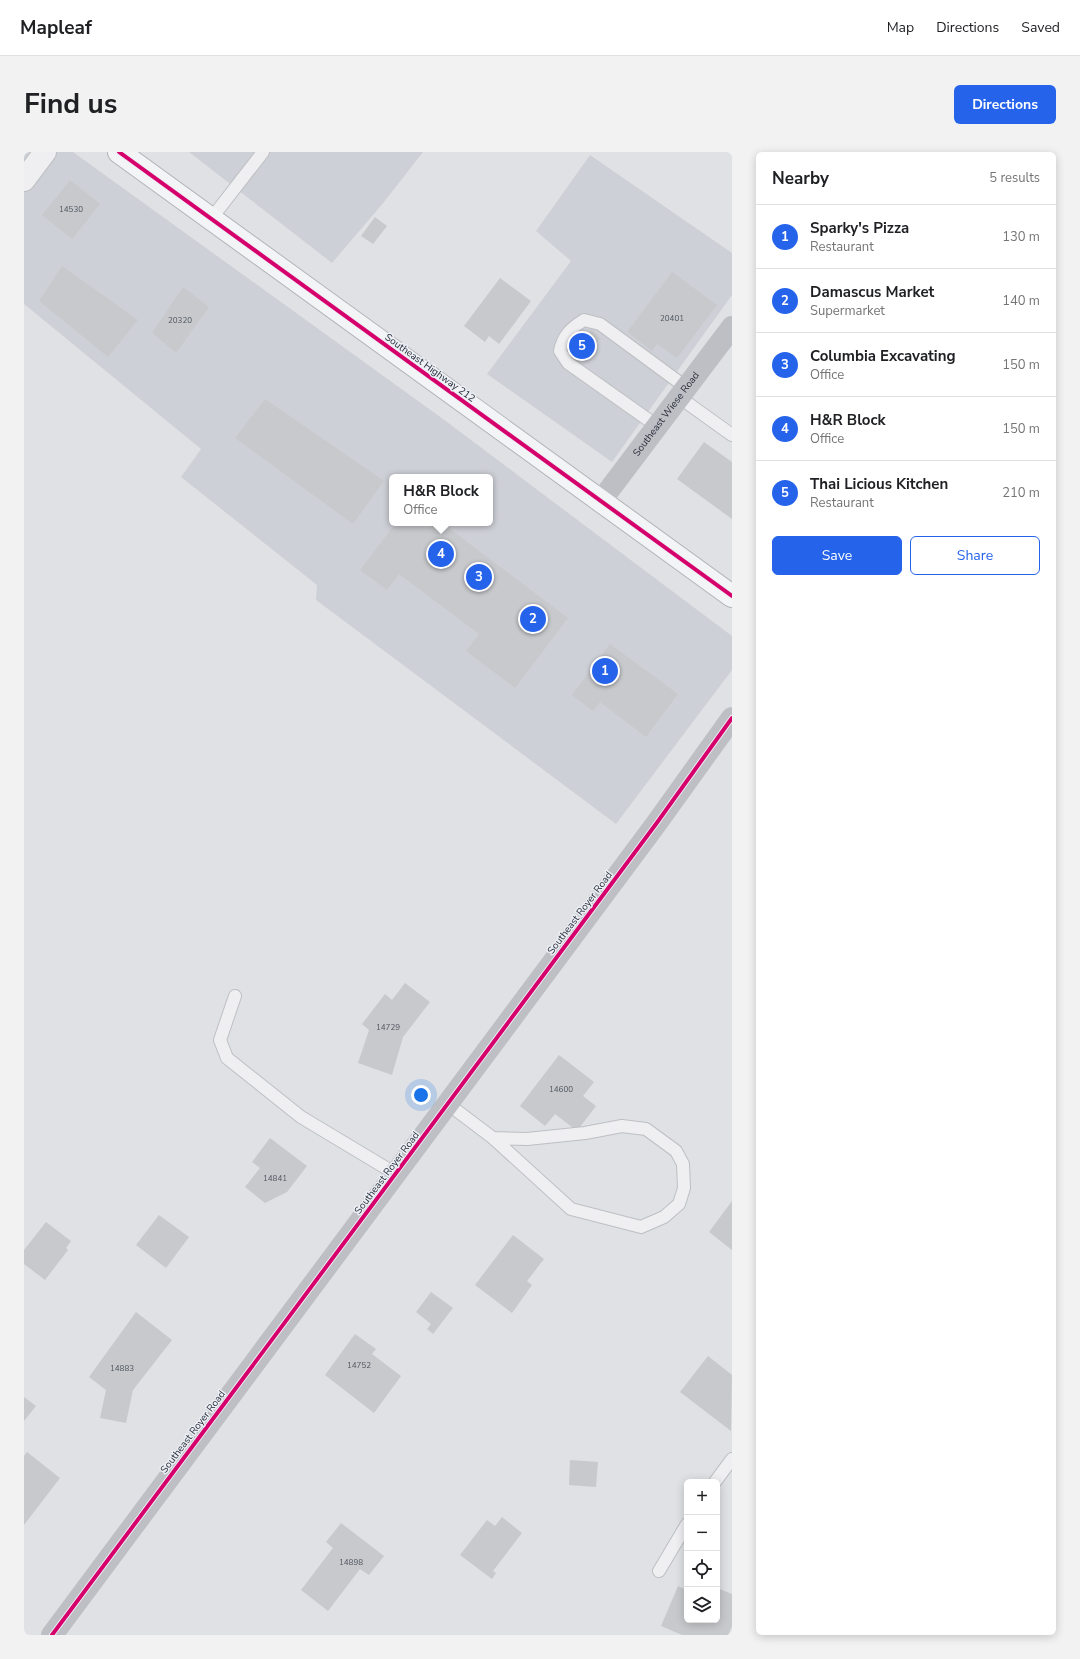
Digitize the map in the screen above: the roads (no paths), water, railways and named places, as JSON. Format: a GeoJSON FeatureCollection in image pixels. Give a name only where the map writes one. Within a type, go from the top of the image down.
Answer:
{"type":"FeatureCollection","features":[{"type":"Feature","properties":{"kind":"highway","name":"Southeast Highway 212"},"geometry":{"type":"LineString","coordinates":[[119,152],[600,502],[732,596]]}},
{"type":"Feature","properties":{"kind":"street"},"geometry":{"type":"LineString","coordinates":[[24,180],[45,152]]}},
{"type":"Feature","properties":{"kind":"street","name":"Southeast Wiese Road"},"geometry":{"type":"LineString","coordinates":[[600,502],[732,327]]}},
{"type":"Feature","properties":{"kind":"street","name":"Southeast Royer Road"},"geometry":{"type":"LineString","coordinates":[[52,1635],[656,824],[732,718]]}},
{"type":"Feature","properties":{"kind":"lane"},"geometry":{"type":"LineString","coordinates":[[211,219],[263,152]]}},
{"type":"Feature","properties":{"kind":"lane"},"geometry":{"type":"LineString","coordinates":[[657,426],[568,363],[560,351],[562,340],[573,328],[584,320],[600,324],[683,392],[732,435]]}},
{"type":"Feature","properties":{"kind":"lane"},"geometry":{"type":"LineString","coordinates":[[235,996],[220,1040],[227,1058],[302,1117],[396,1174]]}},
{"type":"Feature","properties":{"kind":"lane"},"geometry":{"type":"LineString","coordinates":[[448,1104],[493,1138],[571,1209],[641,1227],[664,1217],[679,1204],[684,1188],[683,1164],[676,1150],[646,1129],[622,1126],[585,1133],[527,1138],[493,1138]]}},
{"type":"Feature","properties":{"kind":"lane"},"geometry":{"type":"LineString","coordinates":[[717,1479],[732,1459]]}},
{"type":"Feature","properties":{"kind":"lane"},"geometry":{"type":"LineString","coordinates":[[659,1571],[684,1529]]}},
{"type":"Feature","properties":{"kind":"place","name":"Thai Licious Kitchen"},"geometry":{"type":"Point","coordinates":[582,346]}},
{"type":"Feature","properties":{"kind":"place","name":"H&R Block"},"geometry":{"type":"Point","coordinates":[441,554]}},
{"type":"Feature","properties":{"kind":"place","name":"Columbia Excavating"},"geometry":{"type":"Point","coordinates":[479,577]}},
{"type":"Feature","properties":{"kind":"place","name":"Damascus Market"},"geometry":{"type":"Point","coordinates":[533,619]}},
{"type":"Feature","properties":{"kind":"place","name":"Sparky's Pizza"},"geometry":{"type":"Point","coordinates":[605,671]}}]}
